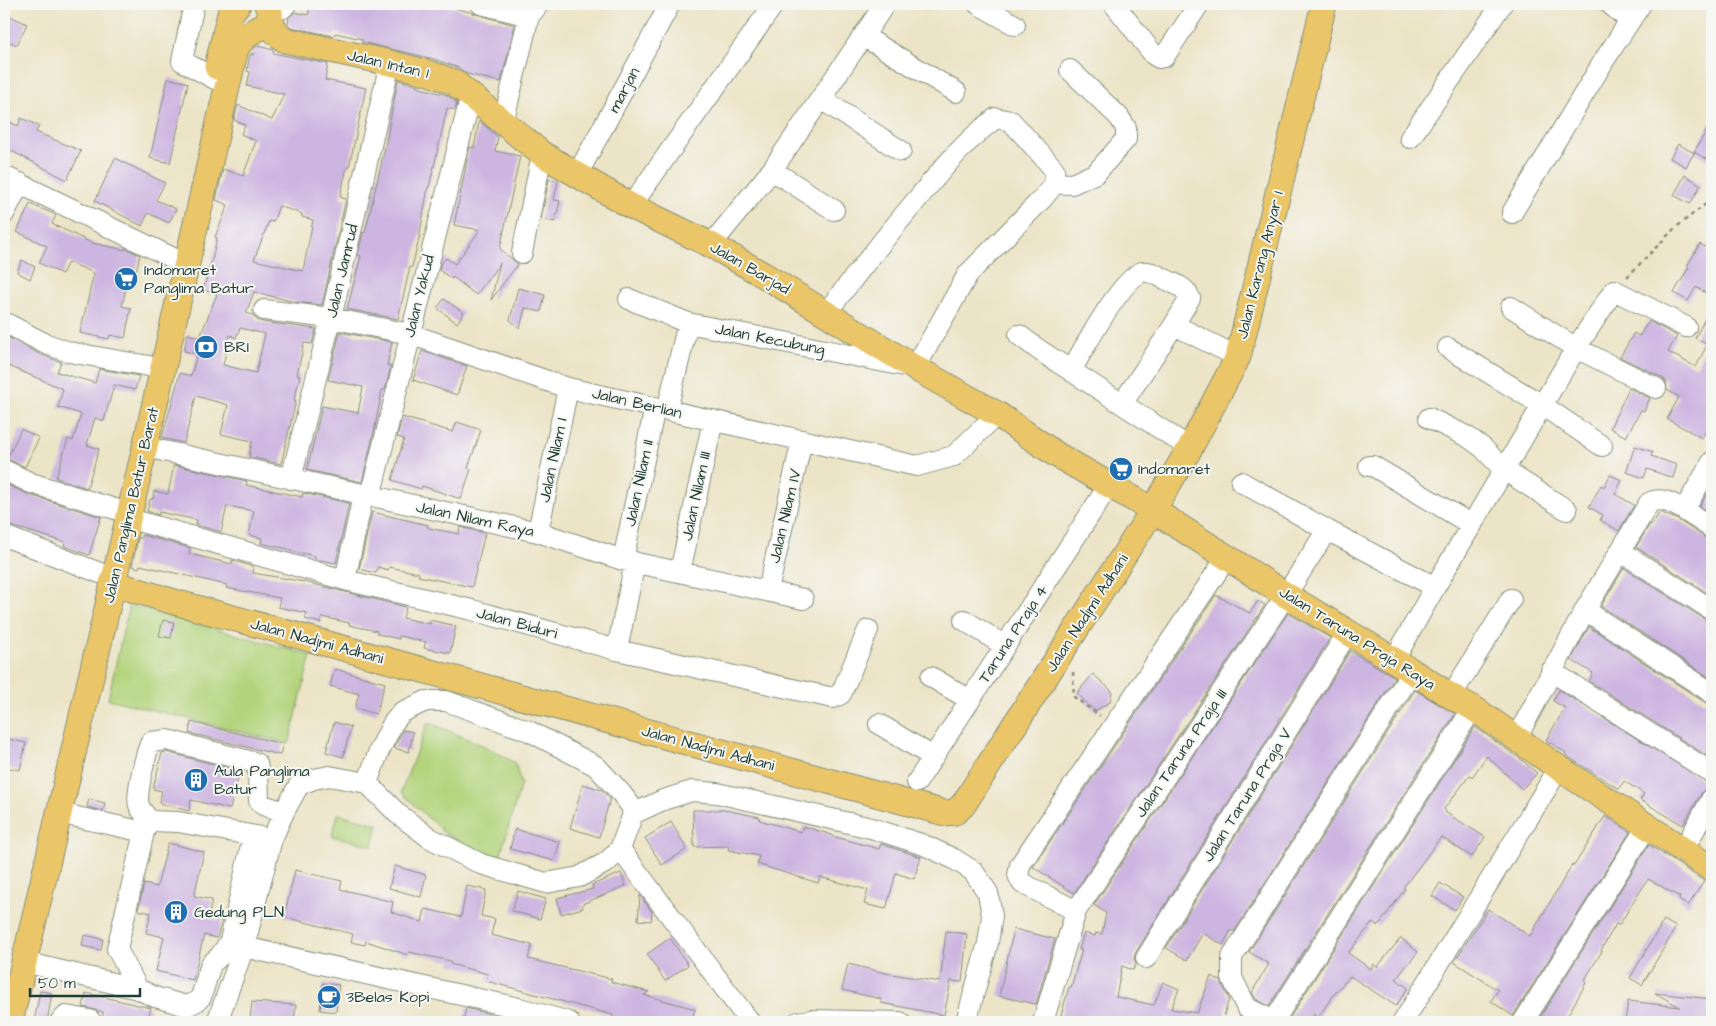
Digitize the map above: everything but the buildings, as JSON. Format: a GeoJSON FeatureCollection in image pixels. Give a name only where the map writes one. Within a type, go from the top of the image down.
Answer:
{"type":"FeatureCollection","features":[{"type":"Feature","properties":{"kind":"main road","name":"Jalan Karang Anyar 1"},"geometry":{"type":"LineString","coordinates":[[1154,510],[1190,448],[1238,357],[1324,4]]}},
{"type":"Feature","properties":{"kind":"main road","name":"Jalan Panglima Batur Barat"},"geometry":{"type":"LineString","coordinates":[[10,1022],[24,962],[52,811],[121,513],[149,366],[231,7]]}},
{"type":"Feature","properties":{"kind":"main road","name":"Jalan Panglima Batur Barat"},"geometry":{"type":"LineString","coordinates":[[121,513],[145,448],[236,48],[241,40],[264,26],[273,9]]}},
{"type":"Feature","properties":{"kind":"main road","name":"Jalan Intan 1"},"geometry":{"type":"LineString","coordinates":[[273,9],[277,34],[285,40],[390,63],[429,73],[454,82],[503,123]]}},
{"type":"Feature","properties":{"kind":"main road","name":"Jalan Barjad"},"geometry":{"type":"LineString","coordinates":[[503,123],[542,154],[577,175],[631,206],[711,245],[762,274],[915,368],[997,414]]}},
{"type":"Feature","properties":{"kind":"main road","name":"Jalan Taruna Praja Raya"},"geometry":{"type":"LineString","coordinates":[[997,414],[1057,455],[1154,510],[1286,595],[1473,708],[1559,768],[1712,869]]}},
{"type":"Feature","properties":{"kind":"main road","name":"Jalan Nadjmi Adhani"},"geometry":{"type":"LineString","coordinates":[[106,578],[181,604],[945,813],[955,812],[963,805],[1154,510]]}},
{"type":"Feature","properties":{"kind":"main road","name":"Jalan Panglima Batur Barat"},"geometry":{"type":"LineString","coordinates":[[4,977],[52,811]]}},
{"type":"Feature","properties":{"kind":"street"},"geometry":{"type":"LineString","coordinates":[[194,4],[182,61],[215,79]]}},
{"type":"Feature","properties":{"kind":"street"},"geometry":{"type":"LineString","coordinates":[[484,4],[534,10],[503,123]]}},
{"type":"Feature","properties":{"kind":"street","name":"marjan"},"geometry":{"type":"LineString","coordinates":[[577,175],[670,4]]}},
{"type":"Feature","properties":{"kind":"street"},"geometry":{"type":"LineString","coordinates":[[631,206],[774,4]]}},
{"type":"Feature","properties":{"kind":"street"},"geometry":{"type":"LineString","coordinates":[[711,245],[772,170],[885,4]]}},
{"type":"Feature","properties":{"kind":"street"},"geometry":{"type":"LineString","coordinates":[[978,4],[1015,25]]}},
{"type":"Feature","properties":{"kind":"street"},"geometry":{"type":"LineString","coordinates":[[1114,4],[1154,56],[1159,58],[1164,57],[1199,4]]}},
{"type":"Feature","properties":{"kind":"street"},"geometry":{"type":"LineString","coordinates":[[1410,138],[1502,4]]}},
{"type":"Feature","properties":{"kind":"street"},"geometry":{"type":"LineString","coordinates":[[1610,4],[1630,21]]}},
{"type":"Feature","properties":{"kind":"street"},"geometry":{"type":"LineString","coordinates":[[1512,213],[1605,59],[1642,4]]}},
{"type":"Feature","properties":{"kind":"street"},"geometry":{"type":"LineString","coordinates":[[864,36],[956,92]]}},
{"type":"Feature","properties":{"kind":"street","name":"Jalan Jamrud"},"geometry":{"type":"LineString","coordinates":[[291,479],[331,318],[390,63]]}},
{"type":"Feature","properties":{"kind":"street"},"geometry":{"type":"LineString","coordinates":[[1055,184],[1072,184],[1096,173],[1126,139],[1126,128],[1119,117],[1070,70]]}},
{"type":"Feature","properties":{"kind":"street","name":"Jalan Yakud"},"geometry":{"type":"LineString","coordinates":[[344,580],[410,334],[471,95]]}},
{"type":"Feature","properties":{"kind":"street"},"geometry":{"type":"LineString","coordinates":[[820,99],[901,151]]}},
{"type":"Feature","properties":{"kind":"street"},"geometry":{"type":"LineString","coordinates":[[825,314],[953,156],[979,130],[996,118],[1011,121],[1054,169],[1055,184],[1038,204],[968,274],[915,368]]}},
{"type":"Feature","properties":{"kind":"street"},"geometry":{"type":"LineString","coordinates":[[522,253],[542,154]]}},
{"type":"Feature","properties":{"kind":"street"},"geometry":{"type":"LineString","coordinates":[[772,170],[834,210]]}},
{"type":"Feature","properties":{"kind":"street"},"geometry":{"type":"LineString","coordinates":[[4,214],[12,179],[174,259]]}},
{"type":"Feature","properties":{"kind":"street"},"geometry":{"type":"LineString","coordinates":[[1070,371],[1111,303],[1135,276],[1143,272],[1151,273],[1186,289],[1190,298],[1122,404]]}},
{"type":"Feature","properties":{"kind":"street"},"geometry":{"type":"LineString","coordinates":[[1473,708],[1275,1019],[1268,1018],[1247,1008],[1232,978],[1232,957],[1404,666],[1435,587],[1576,348],[1614,290],[1686,327]]}},
{"type":"Feature","properties":{"kind":"street","name":"Jalan Kecubung"},"geometry":{"type":"LineString","coordinates":[[629,299],[688,323],[915,368]]}},
{"type":"Feature","properties":{"kind":"street"},"geometry":{"type":"LineString","coordinates":[[1511,307],[1576,348],[1656,388]]}},
{"type":"Feature","properties":{"kind":"street","name":"Jalan Berlian"},"geometry":{"type":"LineString","coordinates":[[264,310],[331,318],[410,334],[568,388],[917,466],[954,456],[997,414]]}},
{"type":"Feature","properties":{"kind":"street"},"geometry":{"type":"LineString","coordinates":[[4,322],[44,343],[69,352],[149,366]]}},
{"type":"Feature","properties":{"kind":"street","name":"Jalan Nilam II"},"geometry":{"type":"LineString","coordinates":[[616,650],[629,561],[661,409],[688,323]]}},
{"type":"Feature","properties":{"kind":"street"},"geometry":{"type":"LineString","coordinates":[[1174,325],[1238,357]]}},
{"type":"Feature","properties":{"kind":"street"},"geometry":{"type":"LineString","coordinates":[[1019,335],[1038,350],[1190,448]]}},
{"type":"Feature","properties":{"kind":"street"},"geometry":{"type":"LineString","coordinates":[[1448,348],[1542,405],[1602,446]]}},
{"type":"Feature","properties":{"kind":"street","name":"Jalan Nilam I"},"geometry":{"type":"LineString","coordinates":[[538,532],[568,388]]}},
{"type":"Feature","properties":{"kind":"street"},"geometry":{"type":"LineString","coordinates":[[1430,418],[1468,437],[1483,448],[1504,470],[1567,510]]}},
{"type":"Feature","properties":{"kind":"street","name":"Jalan Nilam III"},"geometry":{"type":"LineString","coordinates":[[680,572],[712,420]]}},
{"type":"Feature","properties":{"kind":"street","name":"Jalan Nilam IV"},"geometry":{"type":"LineString","coordinates":[[768,591],[802,440]]}},
{"type":"Feature","properties":{"kind":"street","name":"Jalan Nilam Raya"},"geometry":{"type":"LineString","coordinates":[[145,448],[538,532],[629,561],[803,599]]}},
{"type":"Feature","properties":{"kind":"street"},"geometry":{"type":"LineString","coordinates":[[1684,510],[1712,462]]}},
{"type":"Feature","properties":{"kind":"street"},"geometry":{"type":"LineString","coordinates":[[1369,466],[1472,524]]}},
{"type":"Feature","properties":{"kind":"street","name":"Jalan Biduri"},"geometry":{"type":"LineString","coordinates":[[4,470],[31,483],[121,513],[344,580],[472,610],[616,650],[833,698],[841,694],[868,630]]}},
{"type":"Feature","properties":{"kind":"street"},"geometry":{"type":"LineString","coordinates":[[1241,482],[1435,587]]}},
{"type":"Feature","properties":{"kind":"street","name":"Taruna Praja 4"},"geometry":{"type":"LineString","coordinates":[[917,782],[1109,485]]}},
{"type":"Feature","properties":{"kind":"street"},"geometry":{"type":"LineString","coordinates":[[1516,738],[1585,610],[1649,503],[1655,500],[1663,500],[1684,510],[1712,528]]}},
{"type":"Feature","properties":{"kind":"street","name":"Jalan Taruna Praja III"},"geometry":{"type":"LineString","coordinates":[[1043,1022],[1076,911],[1286,595],[1327,530]]}},
{"type":"Feature","properties":{"kind":"street"},"geometry":{"type":"LineString","coordinates":[[4,536],[106,578]]}},
{"type":"Feature","properties":{"kind":"street"},"geometry":{"type":"LineString","coordinates":[[1620,551],[1712,610]]}},
{"type":"Feature","properties":{"kind":"street"},"geometry":{"type":"LineString","coordinates":[[1076,911],[1022,883],[1018,875],[1020,865],[1227,557]]}},
{"type":"Feature","properties":{"kind":"street"},"geometry":{"type":"LineString","coordinates":[[1451,696],[1511,599]]}},
{"type":"Feature","properties":{"kind":"street"},"geometry":{"type":"LineString","coordinates":[[1585,610],[1712,693]]}},
{"type":"Feature","properties":{"kind":"street"},"geometry":{"type":"LineString","coordinates":[[964,620],[1005,646]]}},
{"type":"Feature","properties":{"kind":"street","name":"Jalan Taruna Praja V"},"geometry":{"type":"LineString","coordinates":[[1146,958],[1348,632]]}},
{"type":"Feature","properties":{"kind":"street"},"geometry":{"type":"LineString","coordinates":[[1551,671],[1712,773]]}},
{"type":"Feature","properties":{"kind":"street"},"geometry":{"type":"LineString","coordinates":[[931,677],[970,700]]}},
{"type":"Feature","properties":{"kind":"street"},"geometry":{"type":"LineString","coordinates":[[24,962],[138,988],[155,997],[183,1005],[189,1005],[197,1001],[201,997],[211,964],[220,956],[230,941],[262,838],[284,812],[299,785],[314,779],[328,776],[367,783],[398,814],[430,838],[481,864],[546,883],[579,877],[607,862],[620,849],[633,814],[631,806],[621,793],[596,766],[529,731],[446,701],[426,702],[402,712],[392,723],[367,783]]}},
{"type":"Feature","properties":{"kind":"street"},"geometry":{"type":"LineString","coordinates":[[879,724],[933,757]]}},
{"type":"Feature","properties":{"kind":"street"},"geometry":{"type":"LineString","coordinates":[[138,988],[117,949],[147,826],[138,804],[147,751],[151,742],[166,740],[254,762],[257,764],[258,769],[258,801],[263,805],[284,812]]}},
{"type":"Feature","properties":{"kind":"street"},"geometry":{"type":"LineString","coordinates":[[1403,1022],[1559,768]]}},
{"type":"Feature","properties":{"kind":"street"},"geometry":{"type":"LineString","coordinates":[[633,814],[663,800],[692,791],[717,794],[872,828],[924,845],[954,859],[973,871],[988,893],[992,916],[988,942],[966,1022]]}},
{"type":"Feature","properties":{"kind":"street"},"geometry":{"type":"LineString","coordinates":[[1684,849],[1712,798]]}},
{"type":"Feature","properties":{"kind":"street"},"geometry":{"type":"LineString","coordinates":[[52,811],[147,826],[178,822],[262,838]]}},
{"type":"Feature","properties":{"kind":"street"},"geometry":{"type":"LineString","coordinates":[[1524,1022],[1648,825]]}},
{"type":"Feature","properties":{"kind":"street"},"geometry":{"type":"LineString","coordinates":[[217,1022],[244,947],[262,838]]}},
{"type":"Feature","properties":{"kind":"street"},"geometry":{"type":"LineString","coordinates":[[620,849],[750,1022]]}},
{"type":"Feature","properties":{"kind":"street"},"geometry":{"type":"LineString","coordinates":[[244,947],[520,1015],[570,1022]]}},
{"type":"Feature","properties":{"kind":"street"},"geometry":{"type":"LineString","coordinates":[[60,1022],[66,1016],[90,1020]]}},
{"type":"Feature","properties":{"kind":"street"},"geometry":{"type":"LineString","coordinates":[[798,1022],[811,1020],[900,1022]]}},
{"type":"Feature","properties":{"kind":"path"},"geometry":{"type":"LineString","coordinates":[[1614,290],[1674,229],[1712,199]]}},
{"type":"Feature","properties":{"kind":"path"},"geometry":{"type":"LineString","coordinates":[[1072,668],[1074,697],[1114,727]]}},
{"type":"Feature","properties":{"kind":"green space"},"geometry":{"type":"Polygon","coordinates":[[[129,605],[311,655],[289,744],[108,699],[129,605]]]}},
{"type":"Feature","properties":{"kind":"green space"},"geometry":{"type":"Polygon","coordinates":[[[428,722],[489,748],[515,763],[521,784],[499,860],[484,855],[444,833],[401,792],[428,722]]]}},
{"type":"Feature","properties":{"kind":"green space"},"geometry":{"type":"Polygon","coordinates":[[[338,814],[378,824],[373,846],[332,836],[338,814]]]}},
{"type":"Feature","properties":{"kind":"place","name":"Indomaret Panglima Batur"},"geometry":{"type":"Point","coordinates":[126,279]}},
{"type":"Feature","properties":{"kind":"place","name":"BRI"},"geometry":{"type":"Point","coordinates":[206,347]}},
{"type":"Feature","properties":{"kind":"place","name":"Indomaret"},"geometry":{"type":"Point","coordinates":[1121,469]}},
{"type":"Feature","properties":{"kind":"place","name":"Aula Panglima Batur"},"geometry":{"type":"Point","coordinates":[196,780]}},
{"type":"Feature","properties":{"kind":"place","name":"Gedung PLN"},"geometry":{"type":"Point","coordinates":[176,912]}},
{"type":"Feature","properties":{"kind":"place","name":"3Belas Kopi"},"geometry":{"type":"Point","coordinates":[329,997]}}]}
